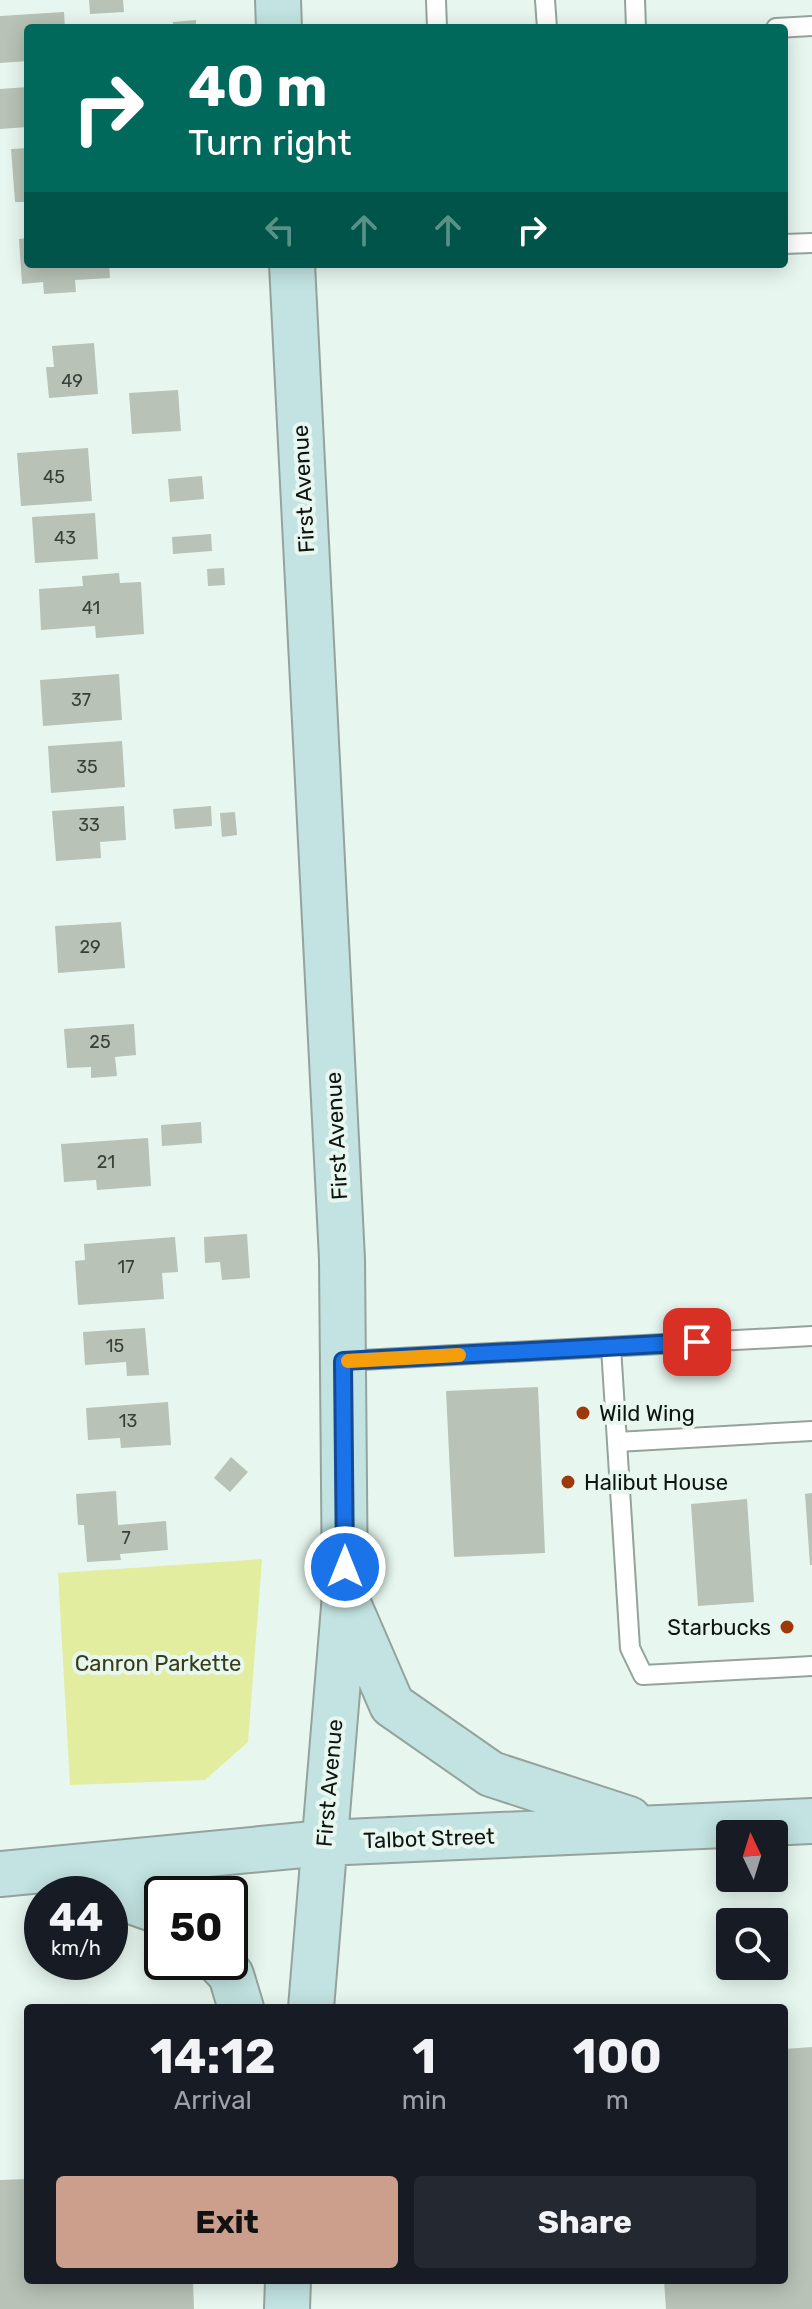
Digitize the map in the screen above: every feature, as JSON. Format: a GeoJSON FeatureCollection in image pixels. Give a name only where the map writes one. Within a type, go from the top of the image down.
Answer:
{"type":"FeatureCollection","features":[{"type":"Feature","properties":{"kind":"main road"},"geometry":{"type":"LineString","coordinates":[[278,0],[279,24]]}},
{"type":"Feature","properties":{"kind":"main road","name":"First Avenue"},"geometry":{"type":"LineString","coordinates":[[292,268],[342,1259],[345,1595],[311,2004]]}},
{"type":"Feature","properties":{"kind":"main road"},"geometry":{"type":"LineString","coordinates":[[345,1595],[392,1705],[491,1774],[658,1828]]}},
{"type":"Feature","properties":{"kind":"main road","name":"Talbot Street"},"geometry":{"type":"LineString","coordinates":[[0,1874],[324,1843],[812,1821]]}},
{"type":"Feature","properties":{"kind":"main road"},"geometry":{"type":"LineString","coordinates":[[47,1871],[144,1906]]}},
{"type":"Feature","properties":{"kind":"main road"},"geometry":{"type":"LineString","coordinates":[[233,1980],[240,2004]]}},
{"type":"Feature","properties":{"kind":"main road"},"geometry":{"type":"LineString","coordinates":[[287,2309],[288,2284]]}},
{"type":"Feature","properties":{"kind":"lane"},"geometry":{"type":"LineString","coordinates":[[436,0],[437,24]]}},
{"type":"Feature","properties":{"kind":"lane"},"geometry":{"type":"LineString","coordinates":[[545,0],[547,24]]}},
{"type":"Feature","properties":{"kind":"lane"},"geometry":{"type":"LineString","coordinates":[[635,0],[636,24]]}},
{"type":"Feature","properties":{"kind":"lane"},"geometry":{"type":"LineString","coordinates":[[788,27],[812,26]]}},
{"type":"Feature","properties":{"kind":"lane"},"geometry":{"type":"LineString","coordinates":[[788,244],[812,243]]}},
{"type":"Feature","properties":{"kind":"lane"},"geometry":{"type":"LineString","coordinates":[[343,1361],[812,1336]]}},
{"type":"Feature","properties":{"kind":"lane"},"geometry":{"type":"LineString","coordinates":[[611,1347],[630,1648],[643,1675],[812,1666]]}},
{"type":"Feature","properties":{"kind":"lane"},"geometry":{"type":"LineString","coordinates":[[617,1442],[812,1431]]}},
{"type":"Feature","properties":{"kind":"green space","name":"Canron Parkette"},"geometry":{"type":"Polygon","coordinates":[[[262,1559],[248,1742],[205,1780],[70,1785],[58,1573],[262,1559]]]}},
{"type":"Feature","properties":{"kind":"building"},"geometry":{"type":"Polygon","coordinates":[[[89,0],[123,0],[124,12],[90,14],[89,0]]]}},
{"type":"Feature","properties":{"kind":"building"},"geometry":{"type":"Polygon","coordinates":[[[64,12],[65,24],[24,24],[24,61],[0,63],[0,16],[64,12]]]}},
{"type":"Feature","properties":{"kind":"building"},"geometry":{"type":"Polygon","coordinates":[[[196,20],[196,24],[173,24],[196,20]]]}},
{"type":"Feature","properties":{"kind":"building"},"geometry":{"type":"Polygon","coordinates":[[[24,87],[24,127],[0,129],[0,89],[24,87]]]}},
{"type":"Feature","properties":{"kind":"building"},"geometry":{"type":"Polygon","coordinates":[[[24,148],[24,202],[15,202],[11,149],[24,148]]]}},
{"type":"Feature","properties":{"kind":"building"},"geometry":{"type":"Polygon","coordinates":[[[24,238],[24,268],[109,268],[110,278],[75,280],[76,292],[44,294],[43,282],[22,284],[19,239],[24,238]]]}},
{"type":"Feature","properties":{"kind":"building"},"geometry":{"type":"Polygon","coordinates":[[[94,343],[98,394],[49,398],[46,367],[54,367],[52,346],[94,343]]]}},
{"type":"Feature","properties":{"kind":"building"},"geometry":{"type":"Polygon","coordinates":[[[178,390],[181,431],[132,434],[129,393],[178,390]]]}},
{"type":"Feature","properties":{"kind":"building"},"geometry":{"type":"Polygon","coordinates":[[[88,448],[92,501],[21,506],[17,453],[88,448]]]}},
{"type":"Feature","properties":{"kind":"building"},"geometry":{"type":"Polygon","coordinates":[[[202,476],[204,499],[170,502],[168,479],[202,476]]]}},
{"type":"Feature","properties":{"kind":"building"},"geometry":{"type":"Polygon","coordinates":[[[95,513],[98,559],[35,563],[32,517],[95,513]]]}},
{"type":"Feature","properties":{"kind":"building"},"geometry":{"type":"Polygon","coordinates":[[[211,534],[212,551],[173,554],[172,537],[211,534]]]}},
{"type":"Feature","properties":{"kind":"building"},"geometry":{"type":"Polygon","coordinates":[[[224,568],[225,585],[208,586],[207,569],[224,568]]]}},
{"type":"Feature","properties":{"kind":"building"},"geometry":{"type":"Polygon","coordinates":[[[119,573],[120,583],[141,582],[144,634],[96,638],[95,626],[41,630],[39,589],[83,586],[82,576],[119,573]]]}},
{"type":"Feature","properties":{"kind":"building"},"geometry":{"type":"Polygon","coordinates":[[[119,674],[122,720],[43,726],[40,680],[119,674]]]}},
{"type":"Feature","properties":{"kind":"building"},"geometry":{"type":"Polygon","coordinates":[[[122,741],[125,787],[51,793],[48,746],[122,741]]]}},
{"type":"Feature","properties":{"kind":"building"},"geometry":{"type":"Polygon","coordinates":[[[124,806],[126,840],[100,842],[101,858],[56,861],[52,811],[124,806]]]}},
{"type":"Feature","properties":{"kind":"building"},"geometry":{"type":"Polygon","coordinates":[[[211,806],[212,826],[175,829],[173,809],[211,806]]]}},
{"type":"Feature","properties":{"kind":"building"},"geometry":{"type":"Polygon","coordinates":[[[235,812],[237,835],[222,837],[220,813],[235,812]]]}},
{"type":"Feature","properties":{"kind":"building"},"geometry":{"type":"Polygon","coordinates":[[[121,922],[125,968],[58,973],[55,926],[121,922]]]}},
{"type":"Feature","properties":{"kind":"building"},"geometry":{"type":"Polygon","coordinates":[[[134,1024],[136,1055],[115,1057],[117,1076],[91,1078],[91,1067],[67,1068],[64,1029],[134,1024]]]}},
{"type":"Feature","properties":{"kind":"building"},"geometry":{"type":"Polygon","coordinates":[[[201,1122],[202,1143],[162,1146],[161,1125],[201,1122]]]}},
{"type":"Feature","properties":{"kind":"building"},"geometry":{"type":"Polygon","coordinates":[[[148,1138],[151,1186],[97,1190],[96,1180],[64,1182],[61,1144],[148,1138]]]}},
{"type":"Feature","properties":{"kind":"building"},"geometry":{"type":"Polygon","coordinates":[[[247,1234],[250,1278],[222,1280],[220,1262],[205,1263],[204,1237],[247,1234]]]}},
{"type":"Feature","properties":{"kind":"building"},"geometry":{"type":"Polygon","coordinates":[[[175,1237],[178,1272],[162,1273],[164,1299],[78,1305],[75,1261],[85,1260],[84,1244],[175,1237]]]}},
{"type":"Feature","properties":{"kind":"building"},"geometry":{"type":"Polygon","coordinates":[[[145,1328],[149,1375],[127,1376],[126,1362],[85,1365],[83,1332],[145,1328]]]}},
{"type":"Feature","properties":{"kind":"building"},"geometry":{"type":"Polygon","coordinates":[[[538,1387],[545,1553],[454,1557],[446,1391],[538,1387]]]}},
{"type":"Feature","properties":{"kind":"building"},"geometry":{"type":"Polygon","coordinates":[[[168,1402],[171,1445],[121,1448],[120,1438],[88,1440],[86,1408],[168,1402]]]}},
{"type":"Feature","properties":{"kind":"building"},"geometry":{"type":"Polygon","coordinates":[[[231,1457],[248,1472],[230,1492],[214,1478],[231,1457]]]}},
{"type":"Feature","properties":{"kind":"building"},"geometry":{"type":"Polygon","coordinates":[[[116,1491],[118,1525],[166,1521],[168,1550],[120,1554],[121,1560],[87,1562],[84,1525],[78,1525],[76,1494],[116,1491]]]}},
{"type":"Feature","properties":{"kind":"building"},"geometry":{"type":"Polygon","coordinates":[[[812,1493],[812,1565],[810,1565],[805,1494],[812,1493]]]}},
{"type":"Feature","properties":{"kind":"building"},"geometry":{"type":"Polygon","coordinates":[[[747,1499],[754,1602],[698,1606],[691,1504],[747,1499]]]}},
{"type":"Feature","properties":{"kind":"building"},"geometry":{"type":"Polygon","coordinates":[[[812,2047],[812,2309],[666,2309],[664,2284],[788,2284],[788,2049],[812,2047]]]}},
{"type":"Feature","properties":{"kind":"building"},"geometry":{"type":"Polygon","coordinates":[[[24,2179],[24,2284],[193,2284],[194,2309],[0,2309],[0,2180],[24,2179]]]}},
{"type":"Feature","properties":{"kind":"slow traffic"},"geometry":{"type":"LineString","coordinates":[[348,1361],[459,1355]]}},
{"type":"Feature","properties":{"kind":"place","name":"Wild Wing"},"geometry":{"type":"Point","coordinates":[583,1413]}},
{"type":"Feature","properties":{"kind":"place","name":"Halibut House"},"geometry":{"type":"Point","coordinates":[568,1482]}},
{"type":"Feature","properties":{"kind":"place","name":"Starbucks"},"geometry":{"type":"Point","coordinates":[787,1627]}},
{"type":"Feature","properties":{"kind":"route"},"geometry":{"type":"LineString","coordinates":[[345,1567],[343,1361],[697,1342]]}}]}
